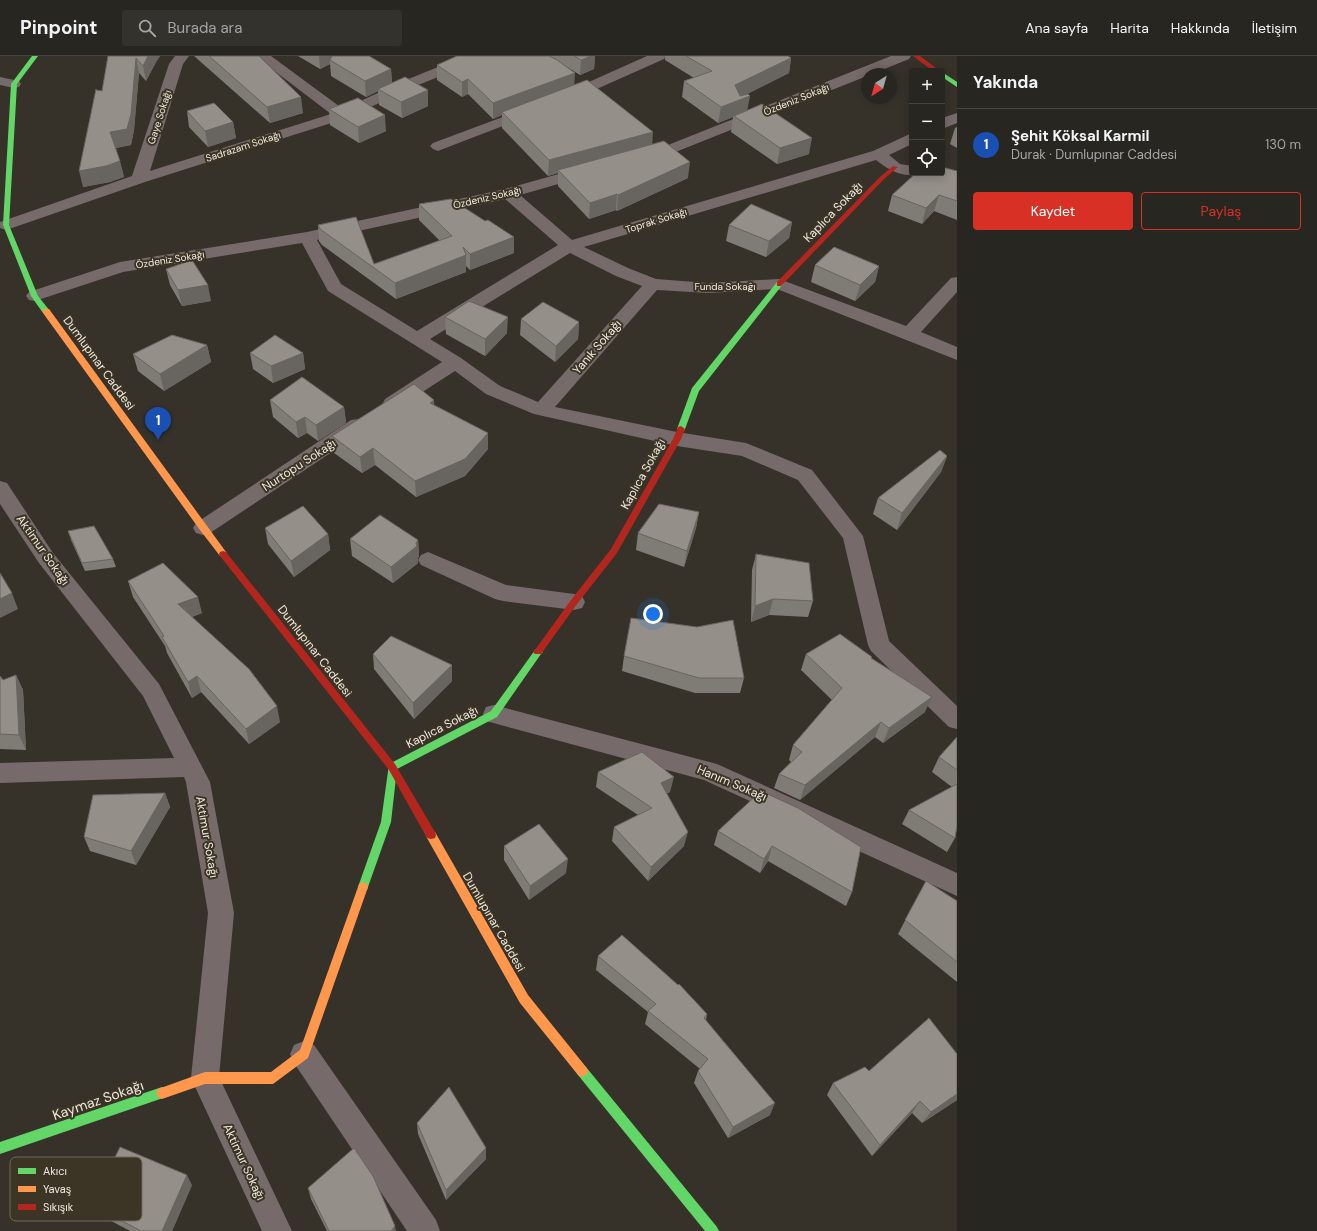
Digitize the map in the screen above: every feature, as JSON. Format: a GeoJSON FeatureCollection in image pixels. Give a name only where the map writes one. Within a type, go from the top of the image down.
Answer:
{"type":"FeatureCollection","features":[{"type":"Feature","properties":{"kind":"main road","name":"Dumlupınar Caddesi"},"geometry":{"type":"LineString","coordinates":[[35,56],[7,82],[6,225],[35,296],[203,528],[392,767],[524,999],[713,1231]]}},
{"type":"Feature","properties":{"kind":"main road"},"geometry":{"type":"LineString","coordinates":[[916,56],[933,68]]}},
{"type":"Feature","properties":{"kind":"main road"},"geometry":{"type":"LineString","coordinates":[[945,76],[957,85]]}},
{"type":"Feature","properties":{"kind":"main road","name":"Kaplıca Sokağı"},"geometry":{"type":"LineString","coordinates":[[392,767],[494,714],[574,602],[614,551],[676,439],[695,390],[779,284],[882,178],[895,167]]}},
{"type":"Feature","properties":{"kind":"main road"},"geometry":{"type":"LineString","coordinates":[[304,1054],[386,822],[392,767]]}},
{"type":"Feature","properties":{"kind":"main road","name":"Kaymaz Sokağı"},"geometry":{"type":"LineString","coordinates":[[0,1148],[205,1078],[273,1078],[304,1054]]}},
{"type":"Feature","properties":{"kind":"street","name":"Gaye Sokağı"},"geometry":{"type":"LineString","coordinates":[[140,179],[176,64],[182,56]]}},
{"type":"Feature","properties":{"kind":"street"},"geometry":{"type":"LineString","coordinates":[[262,56],[342,114]]}},
{"type":"Feature","properties":{"kind":"street","name":"Sadrazam Sokağı"},"geometry":{"type":"LineString","coordinates":[[6,225],[140,179],[342,114],[404,79],[477,56]]}},
{"type":"Feature","properties":{"kind":"street"},"geometry":{"type":"LineString","coordinates":[[438,146],[586,89],[659,56]]}},
{"type":"Feature","properties":{"kind":"street","name":"Özdeniz Sokağı"},"geometry":{"type":"LineString","coordinates":[[628,160],[667,144],[904,56]]}},
{"type":"Feature","properties":{"kind":"street"},"geometry":{"type":"LineString","coordinates":[[574,80],[599,98]]}},
{"type":"Feature","properties":{"kind":"street"},"geometry":{"type":"LineString","coordinates":[[945,123],[957,117]]}},
{"type":"Feature","properties":{"kind":"street","name":"Toprak Sokağı"},"geometry":{"type":"LineString","coordinates":[[417,339],[569,246],[878,154],[909,139]]}},
{"type":"Feature","properties":{"kind":"street"},"geometry":{"type":"LineString","coordinates":[[878,154],[895,167],[909,170]]}},
{"type":"Feature","properties":{"kind":"street","name":"Özdeniz Sokağı"},"geometry":{"type":"LineString","coordinates":[[35,296],[120,267],[307,237],[508,193],[598,168]]}},
{"type":"Feature","properties":{"kind":"street","name":"Funda Sokağı"},"geometry":{"type":"LineString","coordinates":[[508,193],[569,246],[622,272],[653,284],[708,288],[779,284],[957,354]]}},
{"type":"Feature","properties":{"kind":"street"},"geometry":{"type":"LineString","coordinates":[[307,237],[334,287],[455,362],[492,390],[542,410],[676,439],[746,450],[805,475],[853,536],[879,645],[957,720]]}},
{"type":"Feature","properties":{"kind":"street"},"geometry":{"type":"LineString","coordinates":[[909,334],[957,282]]}},
{"type":"Feature","properties":{"kind":"street","name":"Yanık Sokağı"},"geometry":{"type":"LineString","coordinates":[[542,410],[653,284]]}},
{"type":"Feature","properties":{"kind":"street","name":"Nurtopu Sokağı"},"geometry":{"type":"LineString","coordinates":[[203,528],[455,362]]}},
{"type":"Feature","properties":{"kind":"street","name":"Aktimur Sokağı"},"geometry":{"type":"LineString","coordinates":[[0,488],[46,558],[151,690],[198,782],[220,913],[205,1078],[277,1231]]}},
{"type":"Feature","properties":{"kind":"street"},"geometry":{"type":"LineString","coordinates":[[428,560],[503,593],[574,602]]}},
{"type":"Feature","properties":{"kind":"street","name":"Hanım Sokağı"},"geometry":{"type":"LineString","coordinates":[[494,714],[709,770],[957,885]]}},
{"type":"Feature","properties":{"kind":"street"},"geometry":{"type":"LineString","coordinates":[[0,773],[190,767]]}},
{"type":"Feature","properties":{"kind":"street"},"geometry":{"type":"LineString","coordinates":[[304,1054],[425,1231]]}},
{"type":"Feature","properties":{"kind":"building"},"geometry":{"type":"Polygon","coordinates":[[[108,56],[148,56],[143,66],[136,58],[131,114],[127,129],[110,132],[120,161],[106,166],[79,171],[96,89],[102,91],[108,56]]]}},
{"type":"Feature","properties":{"kind":"building"},"geometry":{"type":"Polygon","coordinates":[[[209,56],[259,56],[301,97],[267,107],[209,56]]]}},
{"type":"Feature","properties":{"kind":"building"},"geometry":{"type":"Polygon","coordinates":[[[332,56],[369,56],[391,69],[365,81],[330,60],[332,56]]]}},
{"type":"Feature","properties":{"kind":"building"},"geometry":{"type":"Polygon","coordinates":[[[457,56],[549,56],[575,73],[493,103],[468,79],[462,82],[437,65],[457,56]]]}},
{"type":"Feature","properties":{"kind":"building"},"geometry":{"type":"Polygon","coordinates":[[[574,56],[591,56],[581,60],[574,56]]]}},
{"type":"Feature","properties":{"kind":"building"},"geometry":{"type":"Polygon","coordinates":[[[686,56],[788,56],[791,58],[735,85],[740,96],[748,94],[750,96],[721,107],[684,81],[712,71],[686,56]]]}},
{"type":"Feature","properties":{"kind":"building"},"geometry":{"type":"Polygon","coordinates":[[[405,77],[428,90],[401,102],[378,89],[405,77]]]}},
{"type":"Feature","properties":{"kind":"building"},"geometry":{"type":"Polygon","coordinates":[[[587,80],[653,132],[549,160],[502,112],[587,80]]]}},
{"type":"Feature","properties":{"kind":"building"},"geometry":{"type":"Polygon","coordinates":[[[358,98],[385,115],[358,127],[329,109],[358,98]]]}},
{"type":"Feature","properties":{"kind":"building"},"geometry":{"type":"Polygon","coordinates":[[[214,103],[233,122],[205,131],[187,111],[214,103]]]}},
{"type":"Feature","properties":{"kind":"building"},"geometry":{"type":"Polygon","coordinates":[[[762,104],[812,138],[780,148],[734,116],[762,104]]]}},
{"type":"Feature","properties":{"kind":"building"},"geometry":{"type":"Polygon","coordinates":[[[664,141],[690,162],[618,195],[617,194],[590,203],[558,170],[664,141]]]}},
{"type":"Feature","properties":{"kind":"building"},"geometry":{"type":"Polygon","coordinates":[[[945,168],[957,171],[957,201],[939,195],[926,208],[892,195],[913,176],[945,176],[945,168]]]}},
{"type":"Feature","properties":{"kind":"building"},"geometry":{"type":"Polygon","coordinates":[[[451,199],[485,221],[488,220],[514,237],[470,254],[463,247],[466,255],[395,283],[320,229],[318,225],[356,217],[374,264],[452,236],[419,204],[451,199]]]}},
{"type":"Feature","properties":{"kind":"building"},"geometry":{"type":"Polygon","coordinates":[[[751,204],[792,222],[769,241],[729,225],[751,204]]]}},
{"type":"Feature","properties":{"kind":"building"},"geometry":{"type":"Polygon","coordinates":[[[834,247],[879,266],[860,285],[815,265],[834,247]]]}},
{"type":"Feature","properties":{"kind":"building"},"geometry":{"type":"Polygon","coordinates":[[[192,260],[208,285],[178,290],[166,269],[192,260]]]}},
{"type":"Feature","properties":{"kind":"building"},"geometry":{"type":"Polygon","coordinates":[[[469,301],[508,317],[485,339],[445,317],[469,301]]]}},
{"type":"Feature","properties":{"kind":"building"},"geometry":{"type":"Polygon","coordinates":[[[543,302],[579,322],[556,346],[521,319],[543,302]]]}},
{"type":"Feature","properties":{"kind":"building"},"geometry":{"type":"Polygon","coordinates":[[[172,335],[207,345],[160,374],[133,354],[172,335]]]}},
{"type":"Feature","properties":{"kind":"building"},"geometry":{"type":"Polygon","coordinates":[[[275,335],[303,353],[271,366],[250,353],[275,335]]]}},
{"type":"Feature","properties":{"kind":"building"},"geometry":{"type":"Polygon","coordinates":[[[302,377],[344,407],[316,425],[305,417],[296,422],[270,400],[302,377]]]}},
{"type":"Feature","properties":{"kind":"building"},"geometry":{"type":"Polygon","coordinates":[[[414,384],[434,400],[430,403],[488,433],[465,459],[415,481],[373,448],[360,457],[332,436],[414,384]]]}},
{"type":"Feature","properties":{"kind":"building"},"geometry":{"type":"Polygon","coordinates":[[[940,450],[947,456],[902,513],[878,498],[940,450]]]}},
{"type":"Feature","properties":{"kind":"building"},"geometry":{"type":"Polygon","coordinates":[[[659,504],[699,512],[687,551],[638,533],[659,504]]]}},
{"type":"Feature","properties":{"kind":"building"},"geometry":{"type":"Polygon","coordinates":[[[303,506],[328,534],[291,561],[265,528],[303,506]]]}},
{"type":"Feature","properties":{"kind":"building"},"geometry":{"type":"Polygon","coordinates":[[[380,515],[418,540],[416,543],[417,546],[391,567],[350,539],[380,515]]]}},
{"type":"Feature","properties":{"kind":"building"},"geometry":{"type":"Polygon","coordinates":[[[94,526],[113,559],[82,563],[68,531],[94,526]]]}},
{"type":"Feature","properties":{"kind":"building"},"geometry":{"type":"Polygon","coordinates":[[[756,554],[809,563],[813,601],[773,599],[755,606],[756,554]]]}},
{"type":"Feature","properties":{"kind":"building"},"geometry":{"type":"Polygon","coordinates":[[[163,563],[198,597],[178,604],[249,669],[277,706],[246,729],[197,676],[188,682],[162,637],[164,636],[128,581],[163,563]]]}},
{"type":"Feature","properties":{"kind":"building"},"geometry":{"type":"Polygon","coordinates":[[[0,573],[12,593],[0,599],[0,573]]]}},
{"type":"Feature","properties":{"kind":"building"},"geometry":{"type":"Polygon","coordinates":[[[631,618],[697,627],[733,620],[744,678],[699,678],[624,656],[631,618]]]}},
{"type":"Feature","properties":{"kind":"building"},"geometry":{"type":"Polygon","coordinates":[[[840,634],[872,657],[871,658],[932,697],[889,728],[881,722],[805,785],[779,774],[802,752],[793,745],[842,688],[806,654],[840,634]]]}},
{"type":"Feature","properties":{"kind":"building"},"geometry":{"type":"Polygon","coordinates":[[[391,636],[452,665],[413,703],[373,654],[391,636]]]}},
{"type":"Feature","properties":{"kind":"building"},"geometry":{"type":"Polygon","coordinates":[[[16,675],[19,735],[0,734],[0,676],[3,680],[16,675]]]}},
{"type":"Feature","properties":{"kind":"building"},"geometry":{"type":"Polygon","coordinates":[[[957,737],[957,770],[939,757],[957,737]]]}},
{"type":"Feature","properties":{"kind":"building"},"geometry":{"type":"Polygon","coordinates":[[[642,752],[674,777],[661,783],[688,832],[651,867],[614,827],[652,808],[598,772],[642,752]]]}},
{"type":"Feature","properties":{"kind":"building"},"geometry":{"type":"Polygon","coordinates":[[[957,784],[957,826],[955,838],[909,810],[957,784]]]}},
{"type":"Feature","properties":{"kind":"building"},"geometry":{"type":"Polygon","coordinates":[[[761,791],[798,808],[861,847],[852,892],[772,846],[764,859],[718,831],[761,791]]]}},
{"type":"Feature","properties":{"kind":"building"},"geometry":{"type":"Polygon","coordinates":[[[165,793],[131,851],[84,837],[93,795],[165,793]]]}},
{"type":"Feature","properties":{"kind":"building"},"geometry":{"type":"Polygon","coordinates":[[[539,824],[568,859],[530,886],[504,846],[539,824]]]}},
{"type":"Feature","properties":{"kind":"building"},"geometry":{"type":"Polygon","coordinates":[[[926,881],[957,901],[957,962],[905,920],[926,881]]]}},
{"type":"Feature","properties":{"kind":"building"},"geometry":{"type":"Polygon","coordinates":[[[622,935],[678,985],[679,984],[707,1014],[704,1018],[775,1103],[733,1127],[698,1071],[708,1059],[648,1011],[656,1004],[598,956],[622,935]]]}},
{"type":"Feature","properties":{"kind":"building"},"geometry":{"type":"Polygon","coordinates":[[[929,1018],[957,1054],[957,1094],[931,1112],[920,1101],[880,1145],[833,1083],[865,1067],[869,1071],[929,1018]]]}},
{"type":"Feature","properties":{"kind":"building"},"geometry":{"type":"Polygon","coordinates":[[[449,1087],[486,1148],[446,1190],[417,1123],[449,1087]]]}},
{"type":"Feature","properties":{"kind":"building"},"geometry":{"type":"Polygon","coordinates":[[[120,1147],[187,1175],[162,1231],[141,1231],[122,1221],[142,1221],[142,1157],[115,1157],[120,1147]]]}},
{"type":"Feature","properties":{"kind":"building"},"geometry":{"type":"Polygon","coordinates":[[[354,1148],[373,1176],[395,1226],[391,1231],[329,1231],[308,1188],[354,1148]]]}},
{"type":"Feature","properties":{"kind":"traffic: fast"},"geometry":{"type":"LineString","coordinates":[[35,56],[14,84],[6,225],[35,296],[46,311]]}},
{"type":"Feature","properties":{"kind":"traffic: fast"},"geometry":{"type":"LineString","coordinates":[[945,76],[957,85]]}},
{"type":"Feature","properties":{"kind":"traffic: fast"},"geometry":{"type":"LineString","coordinates":[[681,429],[695,390],[779,284]]}},
{"type":"Feature","properties":{"kind":"traffic: fast"},"geometry":{"type":"LineString","coordinates":[[363,887],[386,822],[392,767],[494,714],[538,652]]}},
{"type":"Feature","properties":{"kind":"traffic: fast"},"geometry":{"type":"LineString","coordinates":[[582,1071],[713,1231]]}},
{"type":"Feature","properties":{"kind":"traffic: fast"},"geometry":{"type":"LineString","coordinates":[[0,1148],[162,1093]]}},
{"type":"Feature","properties":{"kind":"traffic: slow"},"geometry":{"type":"LineString","coordinates":[[46,311],[223,554]]}},
{"type":"Feature","properties":{"kind":"traffic: slow"},"geometry":{"type":"LineString","coordinates":[[431,835],[524,999],[582,1071]]}},
{"type":"Feature","properties":{"kind":"traffic: slow"},"geometry":{"type":"LineString","coordinates":[[162,1093],[205,1078],[273,1078],[304,1054],[363,887]]}},
{"type":"Feature","properties":{"kind":"traffic: jam"},"geometry":{"type":"LineString","coordinates":[[916,56],[933,68]]}},
{"type":"Feature","properties":{"kind":"traffic: jam"},"geometry":{"type":"LineString","coordinates":[[779,284],[882,178],[895,167]]}},
{"type":"Feature","properties":{"kind":"traffic: jam"},"geometry":{"type":"LineString","coordinates":[[538,652],[574,602],[614,551],[677,439],[681,429]]}},
{"type":"Feature","properties":{"kind":"traffic: jam"},"geometry":{"type":"LineString","coordinates":[[223,554],[392,767],[431,835]]}},
{"type":"Feature","properties":{"kind":"place","name":"Şehit Köksal Karmil"},"geometry":{"type":"Point","coordinates":[158,440]}}]}
